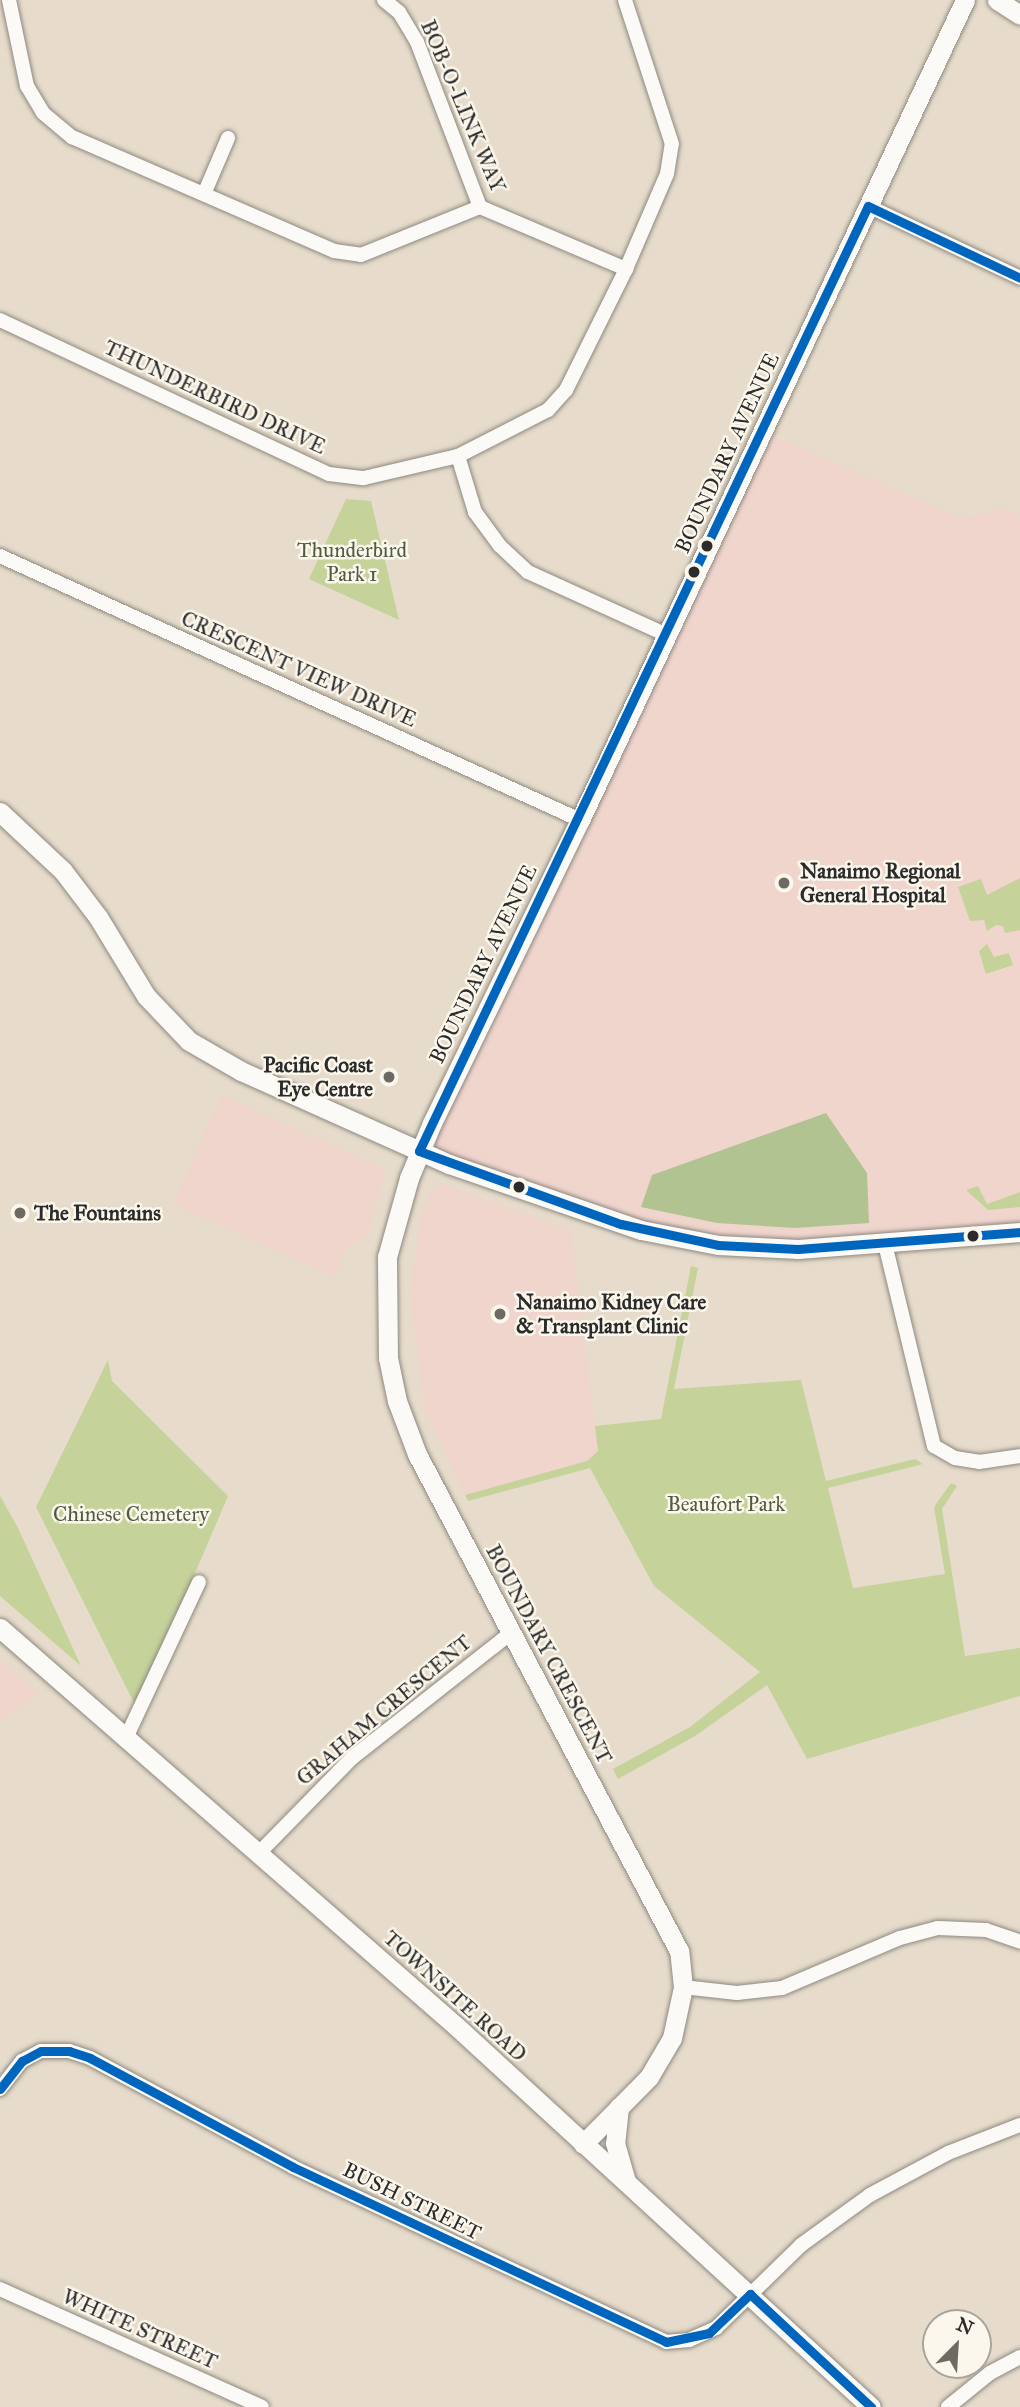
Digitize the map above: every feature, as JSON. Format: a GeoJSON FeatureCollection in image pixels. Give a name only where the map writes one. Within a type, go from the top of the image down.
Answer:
{"type":"FeatureCollection","features":[{"type":"Feature","properties":{"kind":"street"},"geometry":{"type":"LineString","coordinates":[[9,0],[27,86],[43,113],[72,137],[334,251],[361,255],[480,208]]}},
{"type":"Feature","properties":{"kind":"street","name":"BOB-O-LINK WAY"},"geometry":{"type":"LineString","coordinates":[[384,0],[399,12],[417,42],[480,208],[626,269]]}},
{"type":"Feature","properties":{"kind":"street","name":"THUNDERBIRD DRIVE"},"geometry":{"type":"LineString","coordinates":[[0,320],[329,474],[364,478],[458,456],[548,410],[566,390],[626,269],[667,174],[672,144],[625,0]]}},
{"type":"Feature","properties":{"kind":"street","name":"BOUNDARY AVENUE"},"geometry":{"type":"LineString","coordinates":[[419,1151],[580,820],[965,0]]}},
{"type":"Feature","properties":{"kind":"street"},"geometry":{"type":"LineString","coordinates":[[997,0],[1020,15]]}},
{"type":"Feature","properties":{"kind":"street"},"geometry":{"type":"LineString","coordinates":[[204,194],[228,138]]}},
{"type":"Feature","properties":{"kind":"street"},"geometry":{"type":"LineString","coordinates":[[868,206],[1020,278]]}},
{"type":"Feature","properties":{"kind":"street"},"geometry":{"type":"LineString","coordinates":[[458,456],[475,512],[499,546],[528,572],[667,635]]}},
{"type":"Feature","properties":{"kind":"street","name":"CRESCENT VIEW DRIVE"},"geometry":{"type":"LineString","coordinates":[[0,556],[580,820]]}},
{"type":"Feature","properties":{"kind":"street"},"geometry":{"type":"LineString","coordinates":[[0,812],[50,857],[82,894],[146,996],[180,1034],[222,1061],[419,1151],[621,1224],[683,1239],[753,1248],[885,1244],[1020,1232]]}},
{"type":"Feature","properties":{"kind":"street","name":"BOUNDARY CRESCENT"},"geometry":{"type":"LineString","coordinates":[[419,1151],[387,1257],[384,1322],[391,1377],[417,1454],[671,1930],[683,1987],[672,2038],[662,2059],[583,2144]]}},
{"type":"Feature","properties":{"kind":"street"},"geometry":{"type":"LineString","coordinates":[[885,1244],[934,1446],[955,1458],[979,1462],[1020,1456]]}},
{"type":"Feature","properties":{"kind":"street"},"geometry":{"type":"LineString","coordinates":[[126,1738],[199,1582]]}},
{"type":"Feature","properties":{"kind":"street","name":"TOWNSITE ROAD"},"geometry":{"type":"LineString","coordinates":[[0,1628],[259,1853],[750,2294],[871,2407]]}},
{"type":"Feature","properties":{"kind":"street","name":"GRAHAM CRESCENT"},"geometry":{"type":"LineString","coordinates":[[259,1853],[352,1759],[511,1633]]}},
{"type":"Feature","properties":{"kind":"street"},"geometry":{"type":"LineString","coordinates":[[683,1987],[737,1993],[782,1988],[900,1938],[938,1928],[986,1930],[1020,1942]]}},
{"type":"Feature","properties":{"kind":"street","name":"BUSH STREET"},"geometry":{"type":"LineString","coordinates":[[0,2089],[22,2060],[53,2049],[90,2058],[226,2134],[652,2338],[677,2342],[709,2333],[802,2245],[870,2195],[948,2153],[1020,2125]]}},
{"type":"Feature","properties":{"kind":"street"},"geometry":{"type":"LineString","coordinates":[[619,2107],[615,2143],[627,2183]]}},
{"type":"Feature","properties":{"kind":"street","name":"WHITE STREET"},"geometry":{"type":"LineString","coordinates":[[0,2289],[262,2407]]}},
{"type":"Feature","properties":{"kind":"street"},"geometry":{"type":"LineString","coordinates":[[948,2407],[990,2373],[1020,2357]]}},
{"type":"Feature","properties":{"kind":"shaded area","name":"Nanaimo Regional General Hospital"},"geometry":{"type":"Polygon","coordinates":[[[763,431],[962,519],[1004,508],[1020,515],[1020,1232],[718,1245],[419,1151],[763,431]]]}},
{"type":"Feature","properties":{"kind":"shaded area"},"geometry":{"type":"Polygon","coordinates":[[[221,1095],[385,1169],[367,1237],[348,1245],[334,1277],[173,1204],[221,1095]]]}},
{"type":"Feature","properties":{"kind":"shaded area"},"geometry":{"type":"Polygon","coordinates":[[[443,1184],[571,1231],[598,1451],[587,1461],[465,1495],[424,1407],[410,1295],[420,1220],[429,1192],[443,1184]]]}},
{"type":"Feature","properties":{"kind":"shaded area"},"geometry":{"type":"Polygon","coordinates":[[[0,1660],[41,1694],[0,1721],[0,1660]]]}},
{"type":"Feature","properties":{"kind":"green space","name":"Thunderbird Park 1"},"geometry":{"type":"Polygon","coordinates":[[[346,499],[371,501],[399,620],[309,579],[346,499]]]}},
{"type":"Feature","properties":{"kind":"green space"},"geometry":{"type":"Polygon","coordinates":[[[1020,878],[1020,930],[1005,933],[1003,926],[996,925],[987,931],[984,920],[970,921],[958,887],[981,879],[987,895],[1020,878]]]}},
{"type":"Feature","properties":{"kind":"green space"},"geometry":{"type":"Polygon","coordinates":[[[987,944],[994,957],[1009,953],[1013,965],[986,974],[979,951],[987,944]]]}},
{"type":"Feature","properties":{"kind":"green space"},"geometry":{"type":"Polygon","coordinates":[[[826,1113],[867,1173],[869,1223],[795,1228],[717,1223],[641,1207],[652,1175],[826,1113]]]}},
{"type":"Feature","properties":{"kind":"green space"},"geometry":{"type":"Polygon","coordinates":[[[978,1186],[987,1204],[1020,1192],[1020,1207],[988,1210],[966,1190],[978,1186]]]}},
{"type":"Feature","properties":{"kind":"green space","name":"Beaufort Park"},"geometry":{"type":"Polygon","coordinates":[[[691,1266],[698,1268],[674,1389],[801,1380],[826,1481],[915,1459],[923,1464],[828,1488],[853,1588],[945,1574],[934,1507],[951,1483],[957,1486],[942,1509],[965,1656],[1020,1648],[1020,1696],[807,1759],[767,1685],[695,1736],[618,1779],[613,1769],[690,1727],[760,1672],[654,1586],[590,1468],[468,1501],[465,1495],[587,1461],[598,1451],[595,1426],[661,1419],[691,1266]]]}},
{"type":"Feature","properties":{"kind":"green space","name":"Chinese Cemetery"},"geometry":{"type":"Polygon","coordinates":[[[108,1360],[112,1381],[228,1496],[137,1709],[36,1507],[108,1360]]]}},
{"type":"Feature","properties":{"kind":"green space"},"geometry":{"type":"Polygon","coordinates":[[[0,1496],[18,1528],[81,1666],[0,1596],[0,1496]]]}},
{"type":"Feature","properties":{"kind":"transit line"},"geometry":{"type":"LineString","coordinates":[[868,206],[1020,278]]}},
{"type":"Feature","properties":{"kind":"transit line"},"geometry":{"type":"LineString","coordinates":[[419,1151],[868,206]]}},
{"type":"Feature","properties":{"kind":"transit line"},"geometry":{"type":"LineString","coordinates":[[419,1151],[621,1224],[718,1245],[798,1249],[1020,1232]]}},
{"type":"Feature","properties":{"kind":"transit line"},"geometry":{"type":"LineString","coordinates":[[0,2089],[22,2061],[41,2051],[69,2051],[90,2058],[293,2167],[666,2342],[709,2333],[750,2294]]}},
{"type":"Feature","properties":{"kind":"transit line"},"geometry":{"type":"LineString","coordinates":[[750,2294],[871,2407]]}},
{"type":"Feature","properties":{"kind":"place","name":"Nanaimo Regional General Hospital"},"geometry":{"type":"Point","coordinates":[784,883]}},
{"type":"Feature","properties":{"kind":"place","name":"Pacific Coast Eye Centre"},"geometry":{"type":"Point","coordinates":[389,1077]}},
{"type":"Feature","properties":{"kind":"place","name":"The Fountains"},"geometry":{"type":"Point","coordinates":[20,1213]}},
{"type":"Feature","properties":{"kind":"place","name":"Nanaimo Kidney Care & Transplant Clinic"},"geometry":{"type":"Point","coordinates":[500,1314]}}]}
